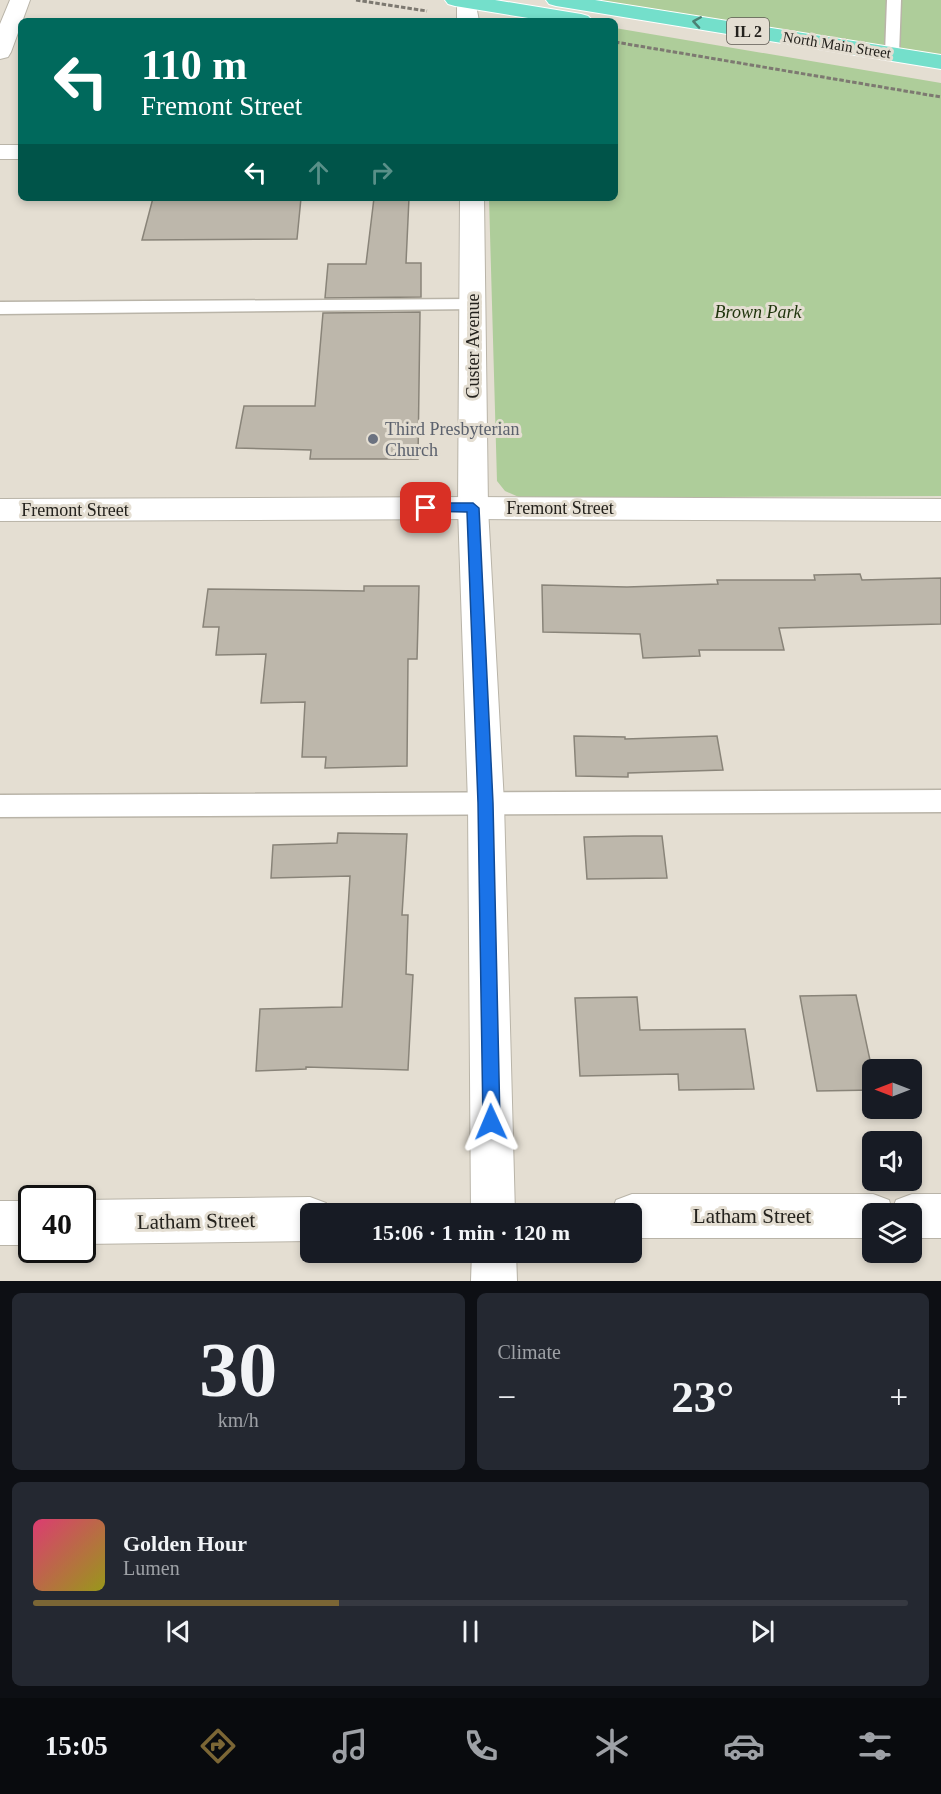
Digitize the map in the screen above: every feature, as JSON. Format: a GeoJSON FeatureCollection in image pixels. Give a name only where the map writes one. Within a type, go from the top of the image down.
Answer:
{"type":"FeatureCollection","features":[{"type":"Feature","properties":{"kind":"main road","name":"North Main Street"},"geometry":{"type":"LineString","coordinates":[[556,0],[941,62]]}},
{"type":"Feature","properties":{"kind":"main road"},"geometry":{"type":"LineString","coordinates":[[465,10],[554,18]]}},
{"type":"Feature","properties":{"kind":"main road","name":"North Main Street"},"geometry":{"type":"LineString","coordinates":[[618,27],[744,50],[941,81]]}},
{"type":"Feature","properties":{"kind":"street"},"geometry":{"type":"LineString","coordinates":[[2,41],[20,0]]}},
{"type":"Feature","properties":{"kind":"street"},"geometry":{"type":"LineString","coordinates":[[0,152],[18,152]]}},
{"type":"Feature","properties":{"kind":"street","name":"Custer Avenue"},"geometry":{"type":"LineString","coordinates":[[472,201],[473,508],[486,803],[493,1203]]}},
{"type":"Feature","properties":{"kind":"street","name":"Fremont Street"},"geometry":{"type":"LineString","coordinates":[[0,510],[473,508],[941,510]]}},
{"type":"Feature","properties":{"kind":"street","name":"Latham Street"},"geometry":{"type":"LineString","coordinates":[[642,1216],[862,1216]]}},
{"type":"Feature","properties":{"kind":"street"},"geometry":{"type":"LineString","coordinates":[[922,1216],[941,1216]]}},
{"type":"Feature","properties":{"kind":"street","name":"Latham Street"},"geometry":{"type":"LineString","coordinates":[[96,1222],[300,1219]]}},
{"type":"Feature","properties":{"kind":"street"},"geometry":{"type":"LineString","coordinates":[[0,1223],[18,1223]]}},
{"type":"Feature","properties":{"kind":"street"},"geometry":{"type":"LineString","coordinates":[[494,1263],[494,1281]]}},
{"type":"Feature","properties":{"kind":"lane"},"geometry":{"type":"LineString","coordinates":[[892,54],[894,0]]}},
{"type":"Feature","properties":{"kind":"lane"},"geometry":{"type":"LineString","coordinates":[[0,308],[472,305]]}},
{"type":"Feature","properties":{"kind":"lane"},"geometry":{"type":"LineString","coordinates":[[0,806],[941,801]]}},
{"type":"Feature","properties":{"kind":"path"},"geometry":{"type":"LineString","coordinates":[[356,0],[465,10]]}},
{"type":"Feature","properties":{"kind":"path"},"geometry":{"type":"LineString","coordinates":[[618,43],[941,97]]}},
{"type":"Feature","properties":{"kind":"green space"},"geometry":{"type":"Polygon","coordinates":[[[593,0],[941,0],[941,56],[593,0]]]}},
{"type":"Feature","properties":{"kind":"green space","name":"Brown Park"},"geometry":{"type":"Polygon","coordinates":[[[618,29],[941,83],[941,496],[521,498],[505,491],[497,481],[489,201],[618,201],[618,29]]]}},
{"type":"Feature","properties":{"kind":"building"},"geometry":{"type":"Polygon","coordinates":[[[152,201],[301,201],[297,239],[142,240],[152,201]]]}},
{"type":"Feature","properties":{"kind":"building"},"geometry":{"type":"Polygon","coordinates":[[[374,201],[409,201],[406,263],[421,263],[421,297],[325,298],[328,264],[366,264],[374,201]]]}},
{"type":"Feature","properties":{"kind":"building","name":"Third Presbyterian Church"},"geometry":{"type":"Polygon","coordinates":[[[420,312],[418,459],[310,459],[311,450],[236,448],[244,406],[315,406],[323,313],[420,312]]]}},
{"type":"Feature","properties":{"kind":"building"},"geometry":{"type":"Polygon","coordinates":[[[860,574],[862,580],[941,578],[941,624],[779,628],[784,650],[699,650],[700,656],[643,658],[640,634],[543,632],[542,585],[627,587],[718,584],[717,580],[815,580],[814,575],[860,574]]]}},
{"type":"Feature","properties":{"kind":"building"},"geometry":{"type":"Polygon","coordinates":[[[364,586],[419,586],[417,659],[408,659],[407,766],[325,768],[326,757],[302,757],[305,702],[261,703],[266,654],[216,655],[219,627],[203,627],[208,589],[364,591],[364,586]]]}},
{"type":"Feature","properties":{"kind":"building"},"geometry":{"type":"Polygon","coordinates":[[[574,736],[625,737],[625,739],[717,736],[723,770],[628,773],[628,777],[576,776],[574,736]]]}},
{"type":"Feature","properties":{"kind":"building"},"geometry":{"type":"Polygon","coordinates":[[[338,833],[407,834],[402,915],[408,915],[406,974],[413,975],[408,1070],[306,1067],[306,1069],[256,1071],[260,1009],[342,1007],[350,876],[271,878],[273,845],[337,843],[338,833]]]}},
{"type":"Feature","properties":{"kind":"building"},"geometry":{"type":"Polygon","coordinates":[[[662,836],[667,878],[587,879],[584,837],[662,836]]]}},
{"type":"Feature","properties":{"kind":"building"},"geometry":{"type":"Polygon","coordinates":[[[856,995],[870,1059],[862,1059],[862,1090],[817,1091],[800,996],[856,995]]]}},
{"type":"Feature","properties":{"kind":"building"},"geometry":{"type":"Polygon","coordinates":[[[637,997],[640,1030],[745,1029],[754,1089],[679,1090],[678,1074],[580,1076],[575,998],[637,997]]]}},
{"type":"Feature","properties":{"kind":"place","name":"Third Presbyterian Church"},"geometry":{"type":"Point","coordinates":[373,439]}},
{"type":"Feature","properties":{"kind":"route"},"geometry":{"type":"LineString","coordinates":[[426,508],[473,508],[486,803],[491,1122]]}}]}
